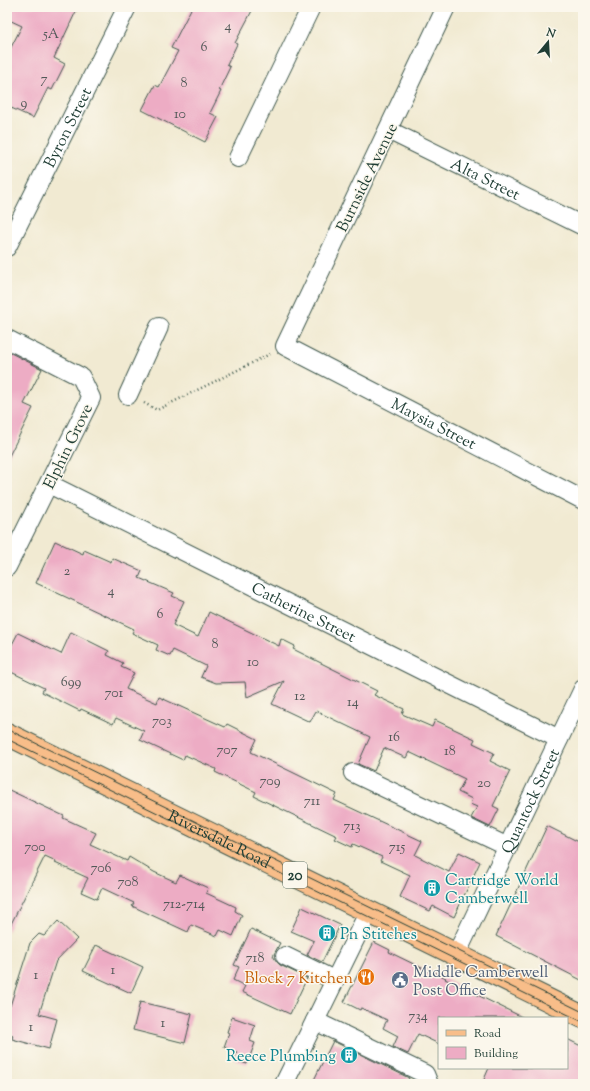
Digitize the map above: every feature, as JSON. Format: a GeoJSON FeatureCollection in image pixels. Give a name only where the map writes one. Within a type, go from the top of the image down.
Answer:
{"type":"FeatureCollection","features":[{"type":"Feature","properties":{"kind":"main road","name":"Riversdale Road"},"geometry":{"type":"LineString","coordinates":[[7,734],[583,1017]]}},
{"type":"Feature","properties":{"kind":"street","name":"Byron Street"},"geometry":{"type":"LineString","coordinates":[[7,247],[127,7]]}},
{"type":"Feature","properties":{"kind":"street"},"geometry":{"type":"LineString","coordinates":[[238,158],[311,7]]}},
{"type":"Feature","properties":{"kind":"street","name":"Burnside Avenue"},"geometry":{"type":"LineString","coordinates":[[285,346],[446,7]]}},
{"type":"Feature","properties":{"kind":"street","name":"Alta Street"},"geometry":{"type":"LineString","coordinates":[[388,130],[583,226]]}},
{"type":"Feature","properties":{"kind":"street"},"geometry":{"type":"LineString","coordinates":[[128,395],[159,327]]}},
{"type":"Feature","properties":{"kind":"street","name":"Elphin Grove"},"geometry":{"type":"LineString","coordinates":[[7,339],[81,377],[91,398],[7,567]]}},
{"type":"Feature","properties":{"kind":"street","name":"Maysia Street"},"geometry":{"type":"LineString","coordinates":[[285,346],[583,500]]}},
{"type":"Feature","properties":{"kind":"street","name":"Catherine Street"},"geometry":{"type":"LineString","coordinates":[[49,484],[559,738]]}},
{"type":"Feature","properties":{"kind":"street","name":"Quantock Street"},"geometry":{"type":"LineString","coordinates":[[456,955],[583,689]]}},
{"type":"Feature","properties":{"kind":"street"},"geometry":{"type":"LineString","coordinates":[[353,773],[508,847]]}},
{"type":"Feature","properties":{"kind":"street"},"geometry":{"type":"LineString","coordinates":[[284,1084],[369,911]]}},
{"type":"Feature","properties":{"kind":"street"},"geometry":{"type":"LineString","coordinates":[[285,956],[334,980]]}},
{"type":"Feature","properties":{"kind":"street"},"geometry":{"type":"LineString","coordinates":[[315,1020],[425,1074],[429,1084]]}},
{"type":"Feature","properties":{"kind":"path"},"geometry":{"type":"LineString","coordinates":[[128,395],[157,410],[285,346]]}},
{"type":"Feature","properties":{"kind":"building"},"geometry":{"type":"Polygon","coordinates":[[[7,7],[78,7],[54,58],[65,64],[52,90],[48,88],[33,118],[7,106],[7,55],[22,26],[7,19],[7,7]]]}},
{"type":"Feature","properties":{"kind":"building"},"geometry":{"type":"Polygon","coordinates":[[[192,7],[254,7],[235,43],[237,44],[227,65],[230,67],[219,90],[221,91],[210,113],[218,117],[205,142],[142,110],[155,85],[159,87],[178,51],[171,48],[192,7]]]}},
{"type":"Feature","properties":{"kind":"building"},"geometry":{"type":"Polygon","coordinates":[[[7,351],[42,369],[24,404],[33,408],[7,460],[7,351]]]}},
{"type":"Feature","properties":{"kind":"building"},"geometry":{"type":"Polygon","coordinates":[[[55,541],[83,554],[84,550],[111,562],[112,558],[142,571],[139,578],[174,593],[172,596],[184,601],[173,625],[198,637],[209,612],[279,646],[281,639],[295,646],[293,649],[377,691],[374,695],[404,709],[402,714],[432,727],[435,720],[475,739],[473,743],[494,753],[490,761],[510,771],[493,806],[499,809],[490,827],[471,818],[477,807],[470,804],[472,799],[458,792],[465,779],[409,752],[406,758],[384,748],[374,771],[358,764],[370,737],[316,711],[310,722],[272,704],[284,681],[247,697],[245,682],[216,683],[201,677],[206,666],[173,650],[170,656],[156,650],[158,645],[132,633],[134,629],[36,583],[55,541]]]}},
{"type":"Feature","properties":{"kind":"building"},"geometry":{"type":"Polygon","coordinates":[[[71,632],[109,651],[107,655],[123,663],[121,667],[134,673],[126,689],[157,703],[159,697],[225,727],[227,724],[257,739],[251,752],[337,794],[334,800],[422,841],[415,855],[449,872],[459,852],[480,862],[454,917],[433,906],[430,911],[400,897],[410,875],[380,861],[382,857],[353,844],[352,847],[335,839],[337,836],[254,796],[256,792],[215,772],[216,769],[185,755],[183,760],[140,740],[144,731],[116,718],[113,724],[81,709],[80,711],[42,692],[44,688],[7,670],[7,654],[18,633],[61,654],[71,632]]]}},
{"type":"Feature","properties":{"kind":"building"},"geometry":{"type":"Polygon","coordinates":[[[7,789],[96,833],[90,844],[127,861],[129,857],[154,872],[176,882],[180,875],[208,888],[206,893],[236,907],[235,911],[242,915],[233,936],[220,930],[217,936],[191,925],[188,932],[132,906],[134,903],[102,888],[97,899],[81,892],[88,878],[55,863],[56,861],[45,856],[7,932],[7,789]]]}},
{"type":"Feature","properties":{"kind":"building"},"geometry":{"type":"Polygon","coordinates":[[[547,826],[583,844],[583,981],[496,936],[547,826]]]}},
{"type":"Feature","properties":{"kind":"building"},"geometry":{"type":"Polygon","coordinates":[[[302,907],[340,925],[322,962],[307,955],[314,941],[291,931],[302,907]]]}},
{"type":"Feature","properties":{"kind":"building"},"geometry":{"type":"Polygon","coordinates":[[[58,921],[77,939],[56,961],[39,1014],[57,1019],[49,1049],[12,1039],[13,1035],[7,1033],[7,1005],[10,1006],[30,943],[39,934],[44,936],[58,921]]]}},
{"type":"Feature","properties":{"kind":"building"},"geometry":{"type":"Polygon","coordinates":[[[251,929],[280,943],[273,956],[277,962],[280,965],[307,978],[290,1014],[242,992],[245,986],[233,980],[239,967],[234,965],[251,929]]]}},
{"type":"Feature","properties":{"kind":"building"},"geometry":{"type":"Polygon","coordinates":[[[374,942],[390,950],[389,952],[430,972],[430,970],[522,1017],[438,1017],[438,1044],[418,1034],[408,1054],[393,1047],[398,1036],[383,1028],[387,1020],[361,1008],[360,1010],[344,1002],[374,942]]]}},
{"type":"Feature","properties":{"kind":"building"},"geometry":{"type":"Polygon","coordinates":[[[96,945],[143,967],[131,993],[83,971],[96,945]]]}},
{"type":"Feature","properties":{"kind":"building"},"geometry":{"type":"Polygon","coordinates":[[[140,1002],[192,1014],[185,1043],[133,1030],[140,1002]]]}},
{"type":"Feature","properties":{"kind":"building"},"geometry":{"type":"Polygon","coordinates":[[[232,1017],[255,1025],[250,1041],[255,1043],[247,1064],[234,1060],[237,1052],[224,1047],[229,1033],[227,1032],[232,1017]]]}},
{"type":"Feature","properties":{"kind":"building"},"geometry":{"type":"Polygon","coordinates":[[[568,1040],[583,1047],[583,1084],[482,1084],[489,1069],[568,1069],[568,1040]]]}},
{"type":"Feature","properties":{"kind":"building","name":"Reece Plumbing"},"geometry":{"type":"Polygon","coordinates":[[[333,1041],[409,1078],[406,1084],[312,1084],[333,1041]]]}},
{"type":"Feature","properties":{"kind":"tram line"},"geometry":{"type":"LineString","coordinates":[[7,729],[583,1012]]}},
{"type":"Feature","properties":{"kind":"tram line"},"geometry":{"type":"LineString","coordinates":[[7,739],[583,1022]]}},
{"type":"Feature","properties":{"kind":"place","name":"Cartridge World Camberwell"},"geometry":{"type":"Point","coordinates":[432,888]}},
{"type":"Feature","properties":{"kind":"place","name":"Pn Stitches"},"geometry":{"type":"Point","coordinates":[327,933]}},
{"type":"Feature","properties":{"kind":"place","name":"Block 7 Kitchen"},"geometry":{"type":"Point","coordinates":[366,977]}},
{"type":"Feature","properties":{"kind":"place","name":"Middle Camberwell Post Office"},"geometry":{"type":"Point","coordinates":[400,980]}},
{"type":"Feature","properties":{"kind":"place","name":"Reece Plumbing"},"geometry":{"type":"Point","coordinates":[349,1055]}}]}
